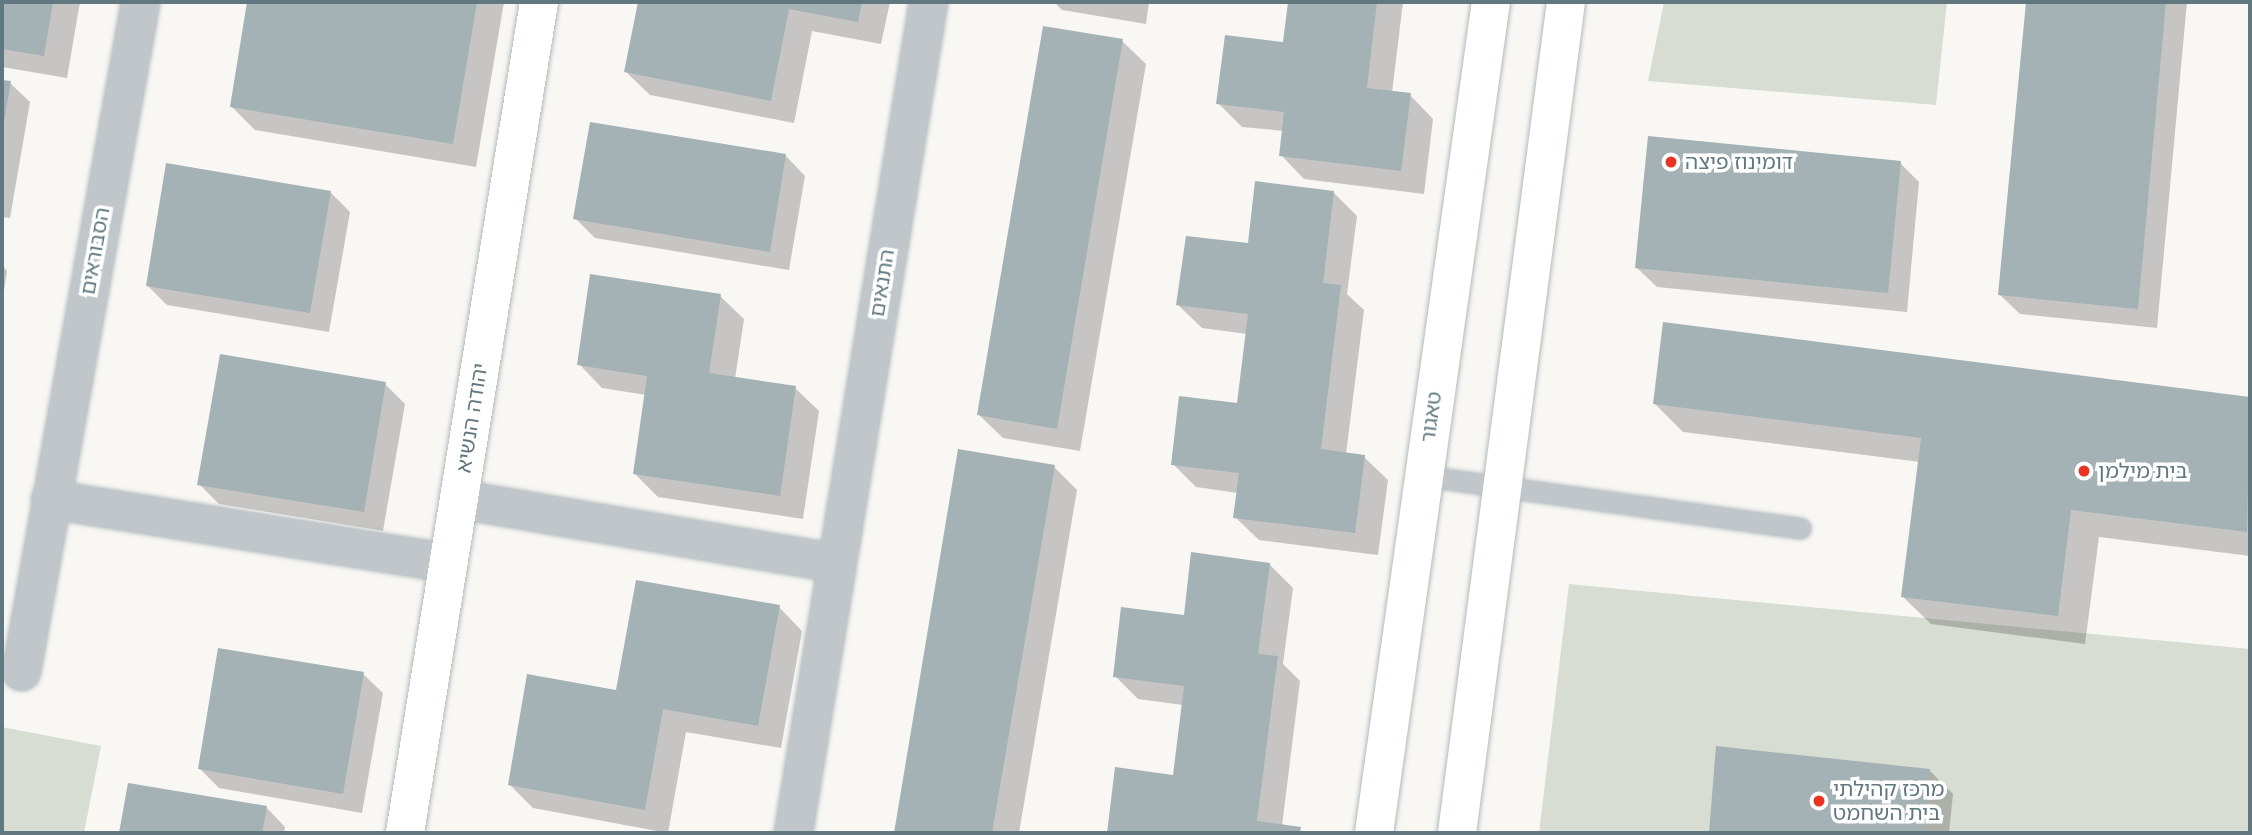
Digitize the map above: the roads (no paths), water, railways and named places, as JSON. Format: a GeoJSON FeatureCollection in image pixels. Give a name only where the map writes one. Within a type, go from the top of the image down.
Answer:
{"type":"FeatureCollection","features":[{"type":"Feature","properties":{"kind":"street","name":"הסבוראים"},"geometry":{"type":"LineString","coordinates":[[21,671],[140,2]]}},
{"type":"Feature","properties":{"kind":"street","name":"יהודה הנשיא"},"geometry":{"type":"LineString","coordinates":[[405,833],[538,2]]}},
{"type":"Feature","properties":{"kind":"street","name":"התנאים"},"geometry":{"type":"LineString","coordinates":[[793,832],[928,2]]}},
{"type":"Feature","properties":{"kind":"street","name":"טאגור"},"geometry":{"type":"LineString","coordinates":[[1374,833],[1491,2]]}},
{"type":"Feature","properties":{"kind":"street"},"geometry":{"type":"LineString","coordinates":[[1457,833],[1505,488],[1550,100],[1566,2]]}},
{"type":"Feature","properties":{"kind":"street"},"geometry":{"type":"LineString","coordinates":[[50,499],[448,563]]}},
{"type":"Feature","properties":{"kind":"street"},"geometry":{"type":"LineString","coordinates":[[459,499],[836,563]]}},
{"type":"Feature","properties":{"kind":"lane"},"geometry":{"type":"LineString","coordinates":[[1424,476],[1800,528]]}},
{"type":"Feature","properties":{"kind":"place","name":"דומינוז פיצה"},"geometry":{"type":"Point","coordinates":[1671,162]}},
{"type":"Feature","properties":{"kind":"place","name":"בית מילמן"},"geometry":{"type":"Point","coordinates":[2084,471]}},
{"type":"Feature","properties":{"kind":"place","name":"מרכז קהילתי בית השחמט"},"geometry":{"type":"Point","coordinates":[1819,801]}}]}
